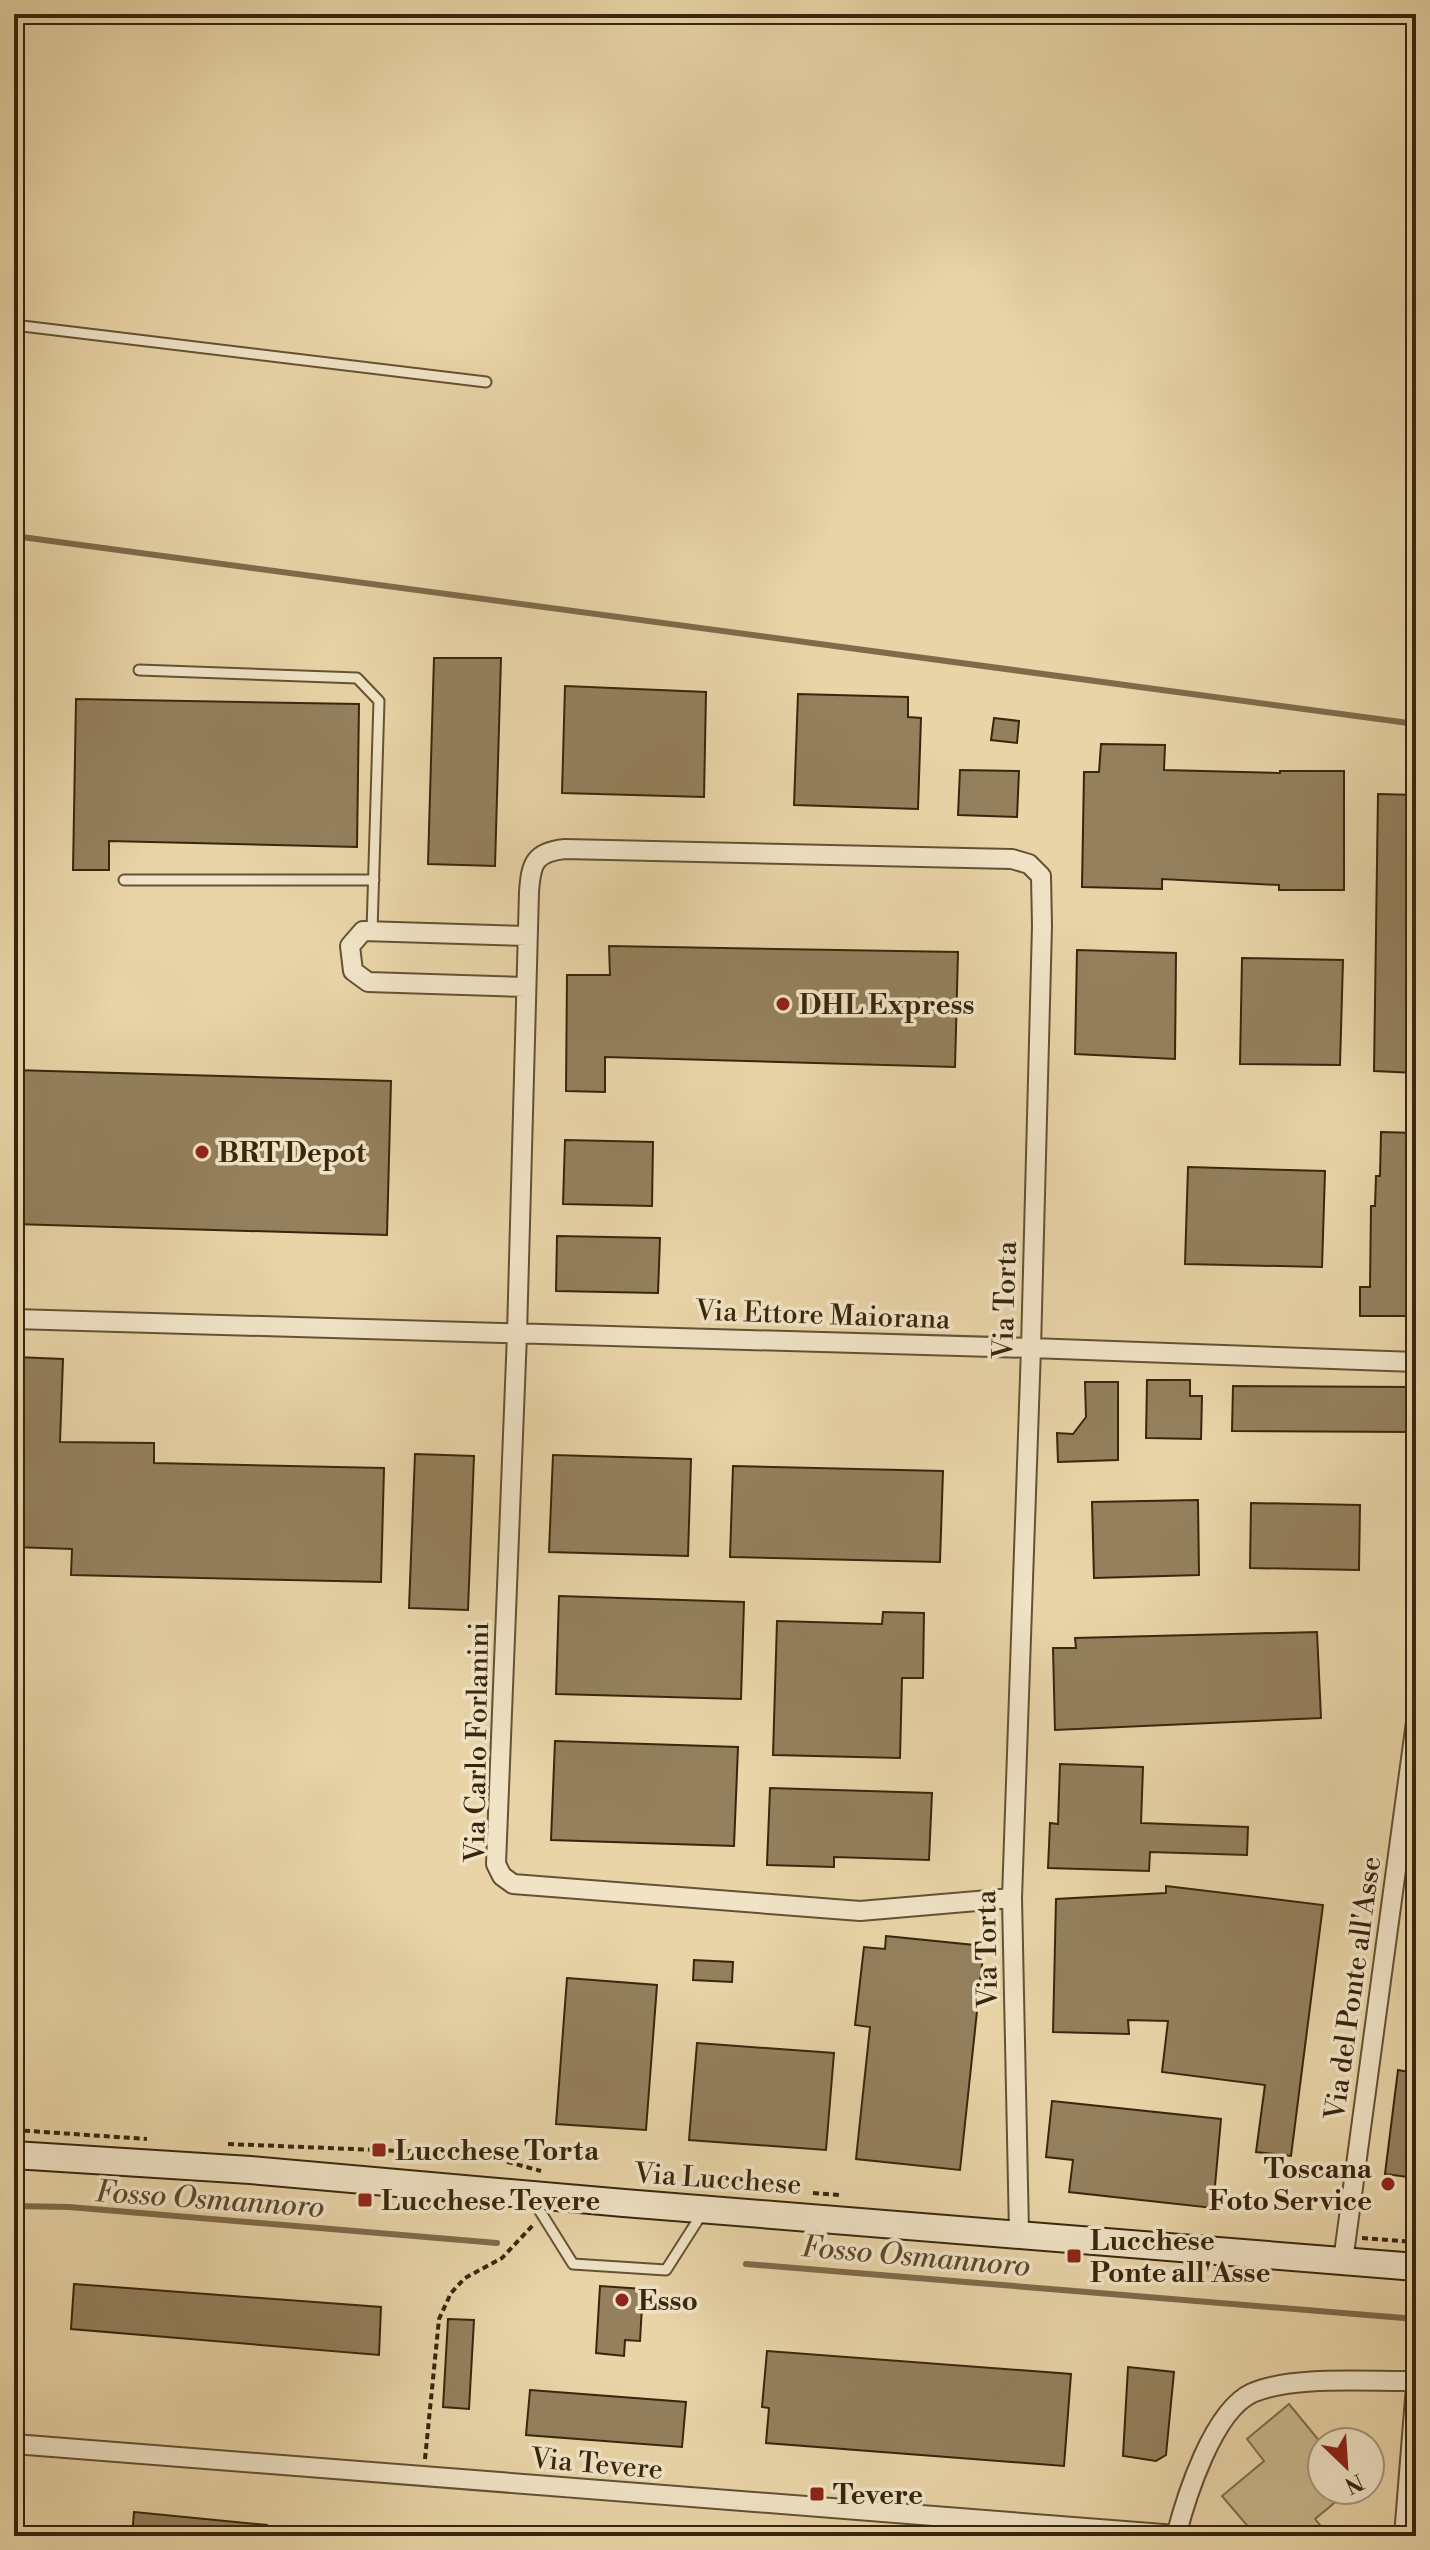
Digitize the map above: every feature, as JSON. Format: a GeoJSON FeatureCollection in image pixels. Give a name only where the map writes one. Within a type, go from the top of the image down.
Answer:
{"type":"FeatureCollection","features":[{"type":"Feature","properties":{"kind":"main road","name":"Via Lucchese"},"geometry":{"type":"LineString","coordinates":[[14,2155],[250,2170],[535,2205],[705,2209],[1416,2267]]}},
{"type":"Feature","properties":{"kind":"street","name":"Via Torta"},"geometry":{"type":"LineString","coordinates":[[527,936],[531,868],[540,857],[565,849],[1012,859],[1037,870],[1042,885],[1042,926],[1012,1898],[1019,2233]]}},
{"type":"Feature","properties":{"kind":"street"},"geometry":{"type":"LineString","coordinates":[[517,1334],[527,936],[363,931],[350,946],[353,971],[368,982],[525,987]]}},
{"type":"Feature","properties":{"kind":"street","name":"Via Ettore Maiorana"},"geometry":{"type":"LineString","coordinates":[[14,1319],[1416,1362]]}},
{"type":"Feature","properties":{"kind":"street","name":"Via Carlo Forlanini"},"geometry":{"type":"LineString","coordinates":[[517,1334],[496,1864],[502,1876],[513,1884],[860,1911],[1012,1898]]}},
{"type":"Feature","properties":{"kind":"street","name":"Via del Ponte all'Asse"},"geometry":{"type":"LineString","coordinates":[[1343,2261],[1416,1722]]}},
{"type":"Feature","properties":{"kind":"street"},"geometry":{"type":"LineString","coordinates":[[1176,2536],[1200,2463],[1223,2419],[1249,2395],[1271,2387],[1303,2383],[1416,2383],[1404,2536]]}},
{"type":"Feature","properties":{"kind":"street","name":"Via Tevere"},"geometry":{"type":"LineString","coordinates":[[14,2444],[1176,2536]]}},
{"type":"Feature","properties":{"kind":"lane"},"geometry":{"type":"LineString","coordinates":[[14,325],[486,382]]}},
{"type":"Feature","properties":{"kind":"lane"},"geometry":{"type":"LineString","coordinates":[[139,670],[357,678],[379,701],[372,931]]}},
{"type":"Feature","properties":{"kind":"lane"},"geometry":{"type":"LineString","coordinates":[[124,880],[374,880]]}},
{"type":"Feature","properties":{"kind":"lane"},"geometry":{"type":"LineString","coordinates":[[535,2205],[573,2264],[666,2270],[705,2209]]}},
{"type":"Feature","properties":{"kind":"path"},"geometry":{"type":"LineString","coordinates":[[14,2130],[154,2139]]}},
{"type":"Feature","properties":{"kind":"path"},"geometry":{"type":"LineString","coordinates":[[213,2143],[453,2153],[504,2161],[547,2173]]}},
{"type":"Feature","properties":{"kind":"path"},"geometry":{"type":"LineString","coordinates":[[799,2192],[844,2196]]}},
{"type":"Feature","properties":{"kind":"path"},"geometry":{"type":"LineString","coordinates":[[423,2477],[443,2305],[465,2278],[502,2258],[535,2205]]}},
{"type":"Feature","properties":{"kind":"shaded area"},"geometry":{"type":"Polygon","coordinates":[[[1289,2404],[1307,2426],[1306,2506],[1331,2506],[1315,2519],[1329,2536],[1256,2536],[1222,2496],[1264,2461],[1247,2439],[1289,2404]]]}},
{"type":"Feature","properties":{"kind":"building"},"geometry":{"type":"Polygon","coordinates":[[[434,658],[501,658],[495,866],[428,864],[434,658]]]}},
{"type":"Feature","properties":{"kind":"building"},"geometry":{"type":"Polygon","coordinates":[[[565,686],[706,692],[704,797],[562,793],[565,686]]]}},
{"type":"Feature","properties":{"kind":"building"},"geometry":{"type":"Polygon","coordinates":[[[798,694],[908,697],[908,717],[921,718],[918,809],[794,805],[798,694]]]}},
{"type":"Feature","properties":{"kind":"building"},"geometry":{"type":"Polygon","coordinates":[[[76,699],[359,704],[357,847],[109,841],[109,870],[73,870],[76,699]]]}},
{"type":"Feature","properties":{"kind":"building"},"geometry":{"type":"Polygon","coordinates":[[[994,718],[1019,721],[1017,743],[991,740],[994,718]]]}},
{"type":"Feature","properties":{"kind":"building"},"geometry":{"type":"Polygon","coordinates":[[[1101,744],[1165,745],[1164,770],[1344,771],[1344,890],[1279,890],[1279,885],[1162,879],[1162,889],[1082,887],[1084,772],[1099,772],[1101,744]]]}},
{"type":"Feature","properties":{"kind":"building"},"geometry":{"type":"Polygon","coordinates":[[[960,770],[1019,771],[1017,817],[958,815],[960,770]]]}},
{"type":"Feature","properties":{"kind":"building"},"geometry":{"type":"Polygon","coordinates":[[[1378,794],[1416,795],[1416,1073],[1374,1071],[1378,794]]]}},
{"type":"Feature","properties":{"kind":"building","name":"DHL Express"},"geometry":{"type":"Polygon","coordinates":[[[609,946],[958,952],[955,1067],[605,1057],[605,1092],[566,1091],[567,975],[610,975],[609,946]]]}},
{"type":"Feature","properties":{"kind":"building"},"geometry":{"type":"Polygon","coordinates":[[[1077,950],[1176,953],[1175,1059],[1075,1054],[1077,950]]]}},
{"type":"Feature","properties":{"kind":"building"},"geometry":{"type":"Polygon","coordinates":[[[1242,958],[1343,960],[1340,1065],[1240,1064],[1242,958]]]}},
{"type":"Feature","properties":{"kind":"building","name":"BRT Depot"},"geometry":{"type":"Polygon","coordinates":[[[14,1070],[391,1081],[387,1235],[14,1224],[14,1070]]]}},
{"type":"Feature","properties":{"kind":"building"},"geometry":{"type":"Polygon","coordinates":[[[1381,1132],[1416,1133],[1416,1316],[1360,1316],[1360,1287],[1370,1287],[1371,1206],[1375,1206],[1376,1176],[1380,1176],[1381,1132]]]}},
{"type":"Feature","properties":{"kind":"building"},"geometry":{"type":"Polygon","coordinates":[[[565,1140],[653,1142],[652,1206],[563,1204],[565,1140]]]}},
{"type":"Feature","properties":{"kind":"building"},"geometry":{"type":"Polygon","coordinates":[[[1188,1167],[1325,1171],[1322,1267],[1185,1264],[1188,1167]]]}},
{"type":"Feature","properties":{"kind":"building"},"geometry":{"type":"Polygon","coordinates":[[[557,1236],[660,1238],[658,1293],[556,1291],[557,1236]]]}},
{"type":"Feature","properties":{"kind":"building"},"geometry":{"type":"Polygon","coordinates":[[[15,1357],[63,1359],[60,1442],[154,1443],[154,1463],[384,1468],[381,1582],[71,1575],[72,1549],[14,1547],[15,1357]]]}},
{"type":"Feature","properties":{"kind":"building"},"geometry":{"type":"Polygon","coordinates":[[[1147,1380],[1190,1380],[1190,1396],[1202,1396],[1201,1439],[1146,1438],[1147,1380]]]}},
{"type":"Feature","properties":{"kind":"building"},"geometry":{"type":"Polygon","coordinates":[[[1085,1382],[1118,1382],[1118,1460],[1058,1462],[1057,1433],[1073,1434],[1086,1417],[1085,1382]]]}},
{"type":"Feature","properties":{"kind":"building"},"geometry":{"type":"Polygon","coordinates":[[[1233,1386],[1413,1387],[1413,1432],[1232,1431],[1233,1386]]]}},
{"type":"Feature","properties":{"kind":"building"},"geometry":{"type":"Polygon","coordinates":[[[415,1454],[474,1456],[468,1610],[409,1608],[415,1454]]]}},
{"type":"Feature","properties":{"kind":"building"},"geometry":{"type":"Polygon","coordinates":[[[553,1455],[691,1459],[688,1556],[549,1552],[553,1455]]]}},
{"type":"Feature","properties":{"kind":"building"},"geometry":{"type":"Polygon","coordinates":[[[733,1466],[943,1471],[940,1562],[730,1557],[733,1466]]]}},
{"type":"Feature","properties":{"kind":"building"},"geometry":{"type":"Polygon","coordinates":[[[1198,1500],[1199,1575],[1094,1578],[1092,1502],[1198,1500]]]}},
{"type":"Feature","properties":{"kind":"building"},"geometry":{"type":"Polygon","coordinates":[[[1251,1503],[1360,1505],[1359,1570],[1250,1568],[1251,1503]]]}},
{"type":"Feature","properties":{"kind":"building"},"geometry":{"type":"Polygon","coordinates":[[[559,1596],[744,1602],[741,1699],[556,1694],[559,1596]]]}},
{"type":"Feature","properties":{"kind":"building"},"geometry":{"type":"Polygon","coordinates":[[[883,1612],[924,1613],[923,1678],[902,1678],[900,1758],[773,1755],[777,1621],[882,1624],[883,1612]]]}},
{"type":"Feature","properties":{"kind":"building"},"geometry":{"type":"Polygon","coordinates":[[[1317,1632],[1321,1718],[1055,1730],[1053,1648],[1076,1648],[1075,1638],[1317,1632]]]}},
{"type":"Feature","properties":{"kind":"building"},"geometry":{"type":"Polygon","coordinates":[[[555,1741],[738,1747],[734,1846],[551,1840],[555,1741]]]}},
{"type":"Feature","properties":{"kind":"building"},"geometry":{"type":"Polygon","coordinates":[[[1060,1764],[1143,1767],[1141,1823],[1248,1827],[1247,1855],[1150,1852],[1149,1871],[1048,1868],[1050,1823],[1058,1824],[1060,1764]]]}},
{"type":"Feature","properties":{"kind":"building"},"geometry":{"type":"Polygon","coordinates":[[[770,1788],[932,1793],[929,1860],[834,1857],[834,1867],[767,1865],[770,1788]]]}},
{"type":"Feature","properties":{"kind":"building"},"geometry":{"type":"Polygon","coordinates":[[[1166,1886],[1323,1905],[1291,2156],[1256,2152],[1265,2085],[1162,2072],[1168,2021],[1128,2020],[1129,2034],[1053,2032],[1056,1899],[1166,1893],[1166,1886]]]}},
{"type":"Feature","properties":{"kind":"building"},"geometry":{"type":"Polygon","coordinates":[[[886,1936],[984,1946],[960,2170],[856,2159],[870,2027],[855,2025],[864,1947],[885,1949],[886,1936]]]}},
{"type":"Feature","properties":{"kind":"building"},"geometry":{"type":"Polygon","coordinates":[[[694,1960],[733,1962],[732,1982],[693,1980],[694,1960]]]}},
{"type":"Feature","properties":{"kind":"building"},"geometry":{"type":"Polygon","coordinates":[[[567,1978],[657,1985],[646,2130],[556,2124],[567,1978]]]}},
{"type":"Feature","properties":{"kind":"building"},"geometry":{"type":"Polygon","coordinates":[[[697,2043],[834,2053],[826,2150],[689,2140],[697,2043]]]}},
{"type":"Feature","properties":{"kind":"building"},"geometry":{"type":"Polygon","coordinates":[[[1398,2070],[1416,2073],[1416,2178],[1385,2174],[1398,2070]]]}},
{"type":"Feature","properties":{"kind":"building"},"geometry":{"type":"Polygon","coordinates":[[[1052,2101],[1221,2119],[1213,2208],[1069,2192],[1073,2160],[1046,2157],[1052,2101]]]}},
{"type":"Feature","properties":{"kind":"building"},"geometry":{"type":"Polygon","coordinates":[[[74,2284],[381,2307],[379,2355],[71,2329],[74,2284]]]}},
{"type":"Feature","properties":{"kind":"building"},"geometry":{"type":"Polygon","coordinates":[[[600,2286],[643,2289],[640,2341],[625,2340],[624,2356],[596,2353],[600,2286]]]}},
{"type":"Feature","properties":{"kind":"building"},"geometry":{"type":"Polygon","coordinates":[[[448,2319],[474,2320],[469,2409],[443,2407],[448,2319]]]}},
{"type":"Feature","properties":{"kind":"building"},"geometry":{"type":"Polygon","coordinates":[[[767,2351],[1071,2374],[1064,2466],[766,2443],[769,2408],[762,2407],[767,2351]]]}},
{"type":"Feature","properties":{"kind":"building"},"geometry":{"type":"Polygon","coordinates":[[[1128,2367],[1174,2372],[1166,2455],[1156,2461],[1123,2456],[1128,2367]]]}},
{"type":"Feature","properties":{"kind":"building"},"geometry":{"type":"Polygon","coordinates":[[[530,2390],[686,2402],[682,2447],[526,2435],[530,2390]]]}},
{"type":"Feature","properties":{"kind":"building"},"geometry":{"type":"Polygon","coordinates":[[[134,2512],[267,2525],[267,2536],[132,2536],[134,2512]]]}},
{"type":"Feature","properties":{"kind":"waterway"},"geometry":{"type":"LineString","coordinates":[[14,536],[1416,724]]}},
{"type":"Feature","properties":{"kind":"waterway","name":"Fosso Osmannoro"},"geometry":{"type":"LineString","coordinates":[[14,2206],[69,2207],[497,2243]]}},
{"type":"Feature","properties":{"kind":"waterway","name":"Fosso Osmannoro"},"geometry":{"type":"LineString","coordinates":[[746,2264],[1416,2319]]}},
{"type":"Feature","properties":{"kind":"place","name":"DHL Express"},"geometry":{"type":"Point","coordinates":[783,1004]}},
{"type":"Feature","properties":{"kind":"place","name":"BRT Depot"},"geometry":{"type":"Point","coordinates":[202,1152]}},
{"type":"Feature","properties":{"kind":"place","name":"Lucchese Torta"},"geometry":{"type":"Point","coordinates":[379,2150]}},
{"type":"Feature","properties":{"kind":"place","name":"Toscana Foto Service"},"geometry":{"type":"Point","coordinates":[1388,2184]}},
{"type":"Feature","properties":{"kind":"place","name":"Lucchese Tevere"},"geometry":{"type":"Point","coordinates":[365,2200]}},
{"type":"Feature","properties":{"kind":"place","name":"Lucchese Ponte all'Asse"},"geometry":{"type":"Point","coordinates":[1074,2256]}},
{"type":"Feature","properties":{"kind":"place","name":"Esso"},"geometry":{"type":"Point","coordinates":[622,2300]}},
{"type":"Feature","properties":{"kind":"place","name":"Tevere"},"geometry":{"type":"Point","coordinates":[817,2494]}}]}
